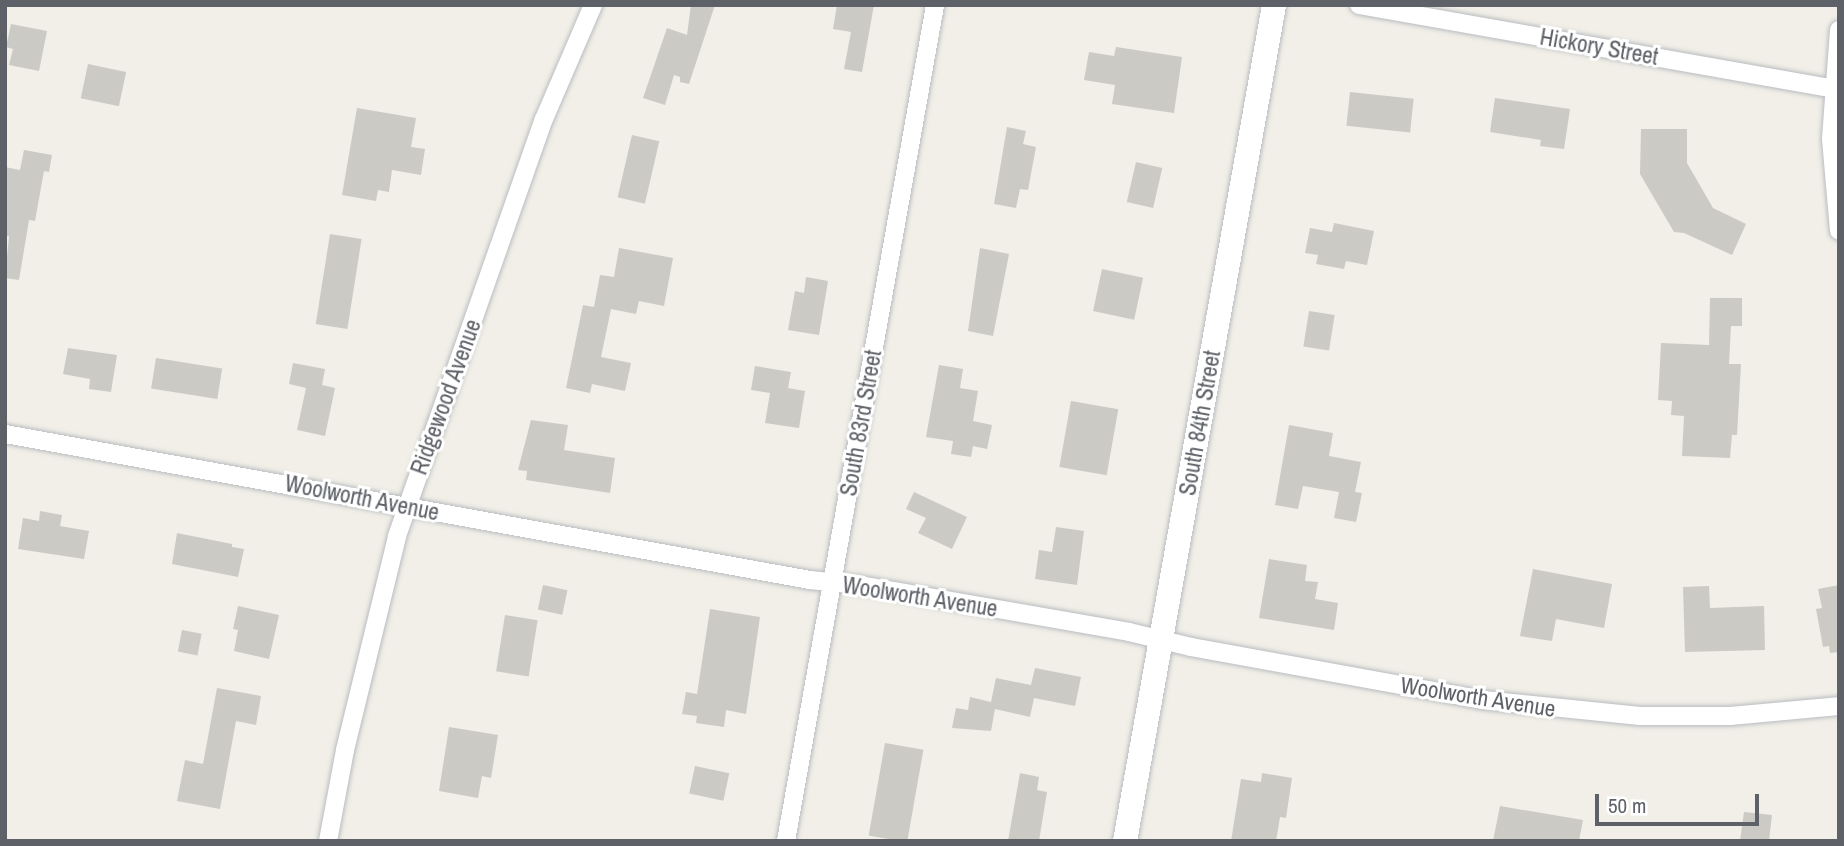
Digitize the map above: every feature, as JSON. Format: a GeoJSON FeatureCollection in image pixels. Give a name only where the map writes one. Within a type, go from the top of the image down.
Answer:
{"type":"FeatureCollection","features":[{"type":"Feature","properties":{"kind":"main road","name":"South 84th Street"},"geometry":{"type":"LineString","coordinates":[[1125,841],[1274,5]]}},
{"type":"Feature","properties":{"kind":"street","name":"Ridgewood Avenue"},"geometry":{"type":"LineString","coordinates":[[328,841],[379,603],[407,507],[544,119],[593,5]]}},
{"type":"Feature","properties":{"kind":"street","name":"South 83rd Street"},"geometry":{"type":"LineString","coordinates":[[786,841],[935,5]]}},
{"type":"Feature","properties":{"kind":"street","name":"Hickory Street"},"geometry":{"type":"LineString","coordinates":[[1359,5],[1836,89]]}},
{"type":"Feature","properties":{"kind":"street"},"geometry":{"type":"LineString","coordinates":[[1839,30],[1831,139],[1839,231]]}},
{"type":"Feature","properties":{"kind":"street","name":"Woolworth Avenue"},"geometry":{"type":"LineString","coordinates":[[5,434],[1161,640],[1469,698],[1563,711],[1640,716],[1730,716],[1839,706]]}},
{"type":"Feature","properties":{"kind":"building"},"geometry":{"type":"Polygon","coordinates":[[[691,5],[715,5],[689,84],[680,82],[680,77],[674,75],[665,105],[643,98],[667,28],[687,35],[691,5]]]}},
{"type":"Feature","properties":{"kind":"building"},"geometry":{"type":"Polygon","coordinates":[[[837,5],[874,5],[862,72],[844,69],[851,32],[833,29],[837,5]]]}},
{"type":"Feature","properties":{"kind":"building"},"geometry":{"type":"Polygon","coordinates":[[[11,24],[47,31],[39,71],[9,65],[13,49],[6,47],[11,24]]]}},
{"type":"Feature","properties":{"kind":"building"},"geometry":{"type":"Polygon","coordinates":[[[1116,47],[1182,57],[1174,113],[1112,104],[1115,85],[1084,80],[1089,52],[1114,56],[1116,47]]]}},
{"type":"Feature","properties":{"kind":"building"},"geometry":{"type":"Polygon","coordinates":[[[88,64],[126,72],[119,106],[81,98],[88,64]]]}},
{"type":"Feature","properties":{"kind":"building"},"geometry":{"type":"Polygon","coordinates":[[[1350,92],[1414,99],[1410,133],[1346,126],[1350,92]]]}},
{"type":"Feature","properties":{"kind":"building"},"geometry":{"type":"Polygon","coordinates":[[[1495,98],[1570,109],[1564,149],[1540,146],[1541,140],[1490,132],[1495,98]]]}},
{"type":"Feature","properties":{"kind":"building"},"geometry":{"type":"Polygon","coordinates":[[[357,108],[416,118],[411,147],[425,149],[421,175],[392,170],[389,192],[378,190],[376,201],[342,195],[357,108]]]}},
{"type":"Feature","properties":{"kind":"building"},"geometry":{"type":"Polygon","coordinates":[[[1007,127],[1026,131],[1023,144],[1036,147],[1028,190],[1020,189],[1016,208],[994,204],[1007,127]]]}},
{"type":"Feature","properties":{"kind":"building"},"geometry":{"type":"Polygon","coordinates":[[[1641,129],[1687,129],[1687,163],[1713,208],[1746,224],[1732,255],[1684,233],[1674,232],[1640,174],[1641,129]]]}},
{"type":"Feature","properties":{"kind":"building"},"geometry":{"type":"Polygon","coordinates":[[[632,135],[659,141],[645,204],[618,197],[632,135]]]}},
{"type":"Feature","properties":{"kind":"building"},"geometry":{"type":"Polygon","coordinates":[[[24,150],[52,155],[49,172],[44,171],[35,221],[29,220],[19,280],[5,278],[9,236],[5,236],[5,167],[20,170],[24,150]]]}},
{"type":"Feature","properties":{"kind":"building"},"geometry":{"type":"Polygon","coordinates":[[[1136,162],[1162,168],[1153,208],[1127,202],[1136,162]]]}},
{"type":"Feature","properties":{"kind":"building"},"geometry":{"type":"Polygon","coordinates":[[[1334,223],[1374,231],[1367,265],[1346,261],[1344,269],[1316,264],[1318,255],[1305,253],[1310,228],[1332,232],[1334,223]]]}},
{"type":"Feature","properties":{"kind":"building"},"geometry":{"type":"Polygon","coordinates":[[[330,234],[362,239],[347,329],[316,324],[330,234]]]}},
{"type":"Feature","properties":{"kind":"building"},"geometry":{"type":"Polygon","coordinates":[[[619,248],[673,258],[664,306],[639,301],[636,314],[611,309],[601,357],[631,363],[625,391],[592,384],[590,393],[566,388],[583,305],[594,307],[600,275],[614,277],[619,248]]]}},
{"type":"Feature","properties":{"kind":"building"},"geometry":{"type":"Polygon","coordinates":[[[980,248],[1009,254],[993,336],[968,331],[980,248]]]}},
{"type":"Feature","properties":{"kind":"building"},"geometry":{"type":"Polygon","coordinates":[[[1102,269],[1143,278],[1134,320],[1093,311],[1102,269]]]}},
{"type":"Feature","properties":{"kind":"building"},"geometry":{"type":"Polygon","coordinates":[[[806,277],[828,281],[819,335],[788,330],[795,291],[804,293],[806,277]]]}},
{"type":"Feature","properties":{"kind":"building"},"geometry":{"type":"Polygon","coordinates":[[[1710,298],[1742,298],[1742,326],[1731,326],[1729,364],[1741,364],[1737,435],[1732,435],[1730,458],[1682,456],[1684,416],[1671,415],[1672,401],[1658,400],[1661,343],[1709,345],[1710,298]]]}},
{"type":"Feature","properties":{"kind":"building"},"geometry":{"type":"Polygon","coordinates":[[[1309,311],[1335,315],[1329,351],[1303,347],[1309,311]]]}},
{"type":"Feature","properties":{"kind":"building"},"geometry":{"type":"Polygon","coordinates":[[[68,348],[117,355],[111,392],[89,389],[90,379],[63,374],[68,348]]]}},
{"type":"Feature","properties":{"kind":"building"},"geometry":{"type":"Polygon","coordinates":[[[156,358],[222,368],[217,399],[151,389],[156,358]]]}},
{"type":"Feature","properties":{"kind":"building"},"geometry":{"type":"Polygon","coordinates":[[[293,363],[325,369],[322,385],[335,388],[325,436],[297,430],[306,388],[289,384],[293,363]]]}},
{"type":"Feature","properties":{"kind":"building"},"geometry":{"type":"Polygon","coordinates":[[[939,365],[963,369],[960,388],[978,391],[973,421],[992,425],[987,449],[973,446],[971,457],[951,454],[953,441],[926,437],[939,365]]]}},
{"type":"Feature","properties":{"kind":"building"},"geometry":{"type":"Polygon","coordinates":[[[755,366],[791,372],[788,388],[805,391],[799,428],[765,423],[770,393],[751,390],[755,366]]]}},
{"type":"Feature","properties":{"kind":"building"},"geometry":{"type":"Polygon","coordinates":[[[1071,401],[1118,409],[1107,475],[1059,467],[1071,401]]]}},
{"type":"Feature","properties":{"kind":"building"},"geometry":{"type":"Polygon","coordinates":[[[531,420],[568,425],[564,450],[615,458],[610,493],[526,480],[527,471],[518,470],[531,420]]]}},
{"type":"Feature","properties":{"kind":"building"},"geometry":{"type":"Polygon","coordinates":[[[1289,425],[1333,433],[1329,456],[1361,462],[1355,492],[1362,493],[1356,522],[1334,518],[1339,492],[1303,486],[1298,509],[1275,505],[1289,425]]]}},
{"type":"Feature","properties":{"kind":"building"},"geometry":{"type":"Polygon","coordinates":[[[914,492],[967,517],[952,549],[918,533],[926,518],[906,509],[914,492]]]}},
{"type":"Feature","properties":{"kind":"building"},"geometry":{"type":"Polygon","coordinates":[[[40,511],[62,515],[60,526],[89,531],[84,559],[18,549],[23,518],[39,521],[40,511]]]}},
{"type":"Feature","properties":{"kind":"building"},"geometry":{"type":"Polygon","coordinates":[[[1056,527],[1084,531],[1077,585],[1035,579],[1039,550],[1052,552],[1056,527]]]}},
{"type":"Feature","properties":{"kind":"building"},"geometry":{"type":"Polygon","coordinates":[[[177,533],[244,549],[238,577],[172,564],[177,533]]]}},
{"type":"Feature","properties":{"kind":"building"},"geometry":{"type":"Polygon","coordinates":[[[1269,559],[1307,565],[1305,581],[1318,582],[1315,599],[1338,603],[1334,630],[1259,618],[1269,559]]]}},
{"type":"Feature","properties":{"kind":"building"},"geometry":{"type":"Polygon","coordinates":[[[1533,569],[1612,584],[1604,628],[1556,619],[1552,641],[1520,636],[1533,569]]]}},
{"type":"Feature","properties":{"kind":"building"},"geometry":{"type":"Polygon","coordinates":[[[543,585],[567,590],[562,615],[538,609],[543,585]]]}},
{"type":"Feature","properties":{"kind":"building"},"geometry":{"type":"Polygon","coordinates":[[[1839,585],[1839,652],[1830,653],[1829,646],[1823,647],[1816,609],[1822,608],[1818,589],[1839,585]]]}},
{"type":"Feature","properties":{"kind":"building"},"geometry":{"type":"Polygon","coordinates":[[[1709,586],[1710,608],[1764,606],[1765,650],[1685,652],[1683,587],[1709,586]]]}},
{"type":"Feature","properties":{"kind":"building"},"geometry":{"type":"Polygon","coordinates":[[[238,606],[279,615],[269,659],[234,651],[238,630],[233,629],[238,606]]]}},
{"type":"Feature","properties":{"kind":"building"},"geometry":{"type":"Polygon","coordinates":[[[710,609],[760,617],[746,714],[726,710],[724,727],[696,723],[697,716],[682,714],[686,692],[697,694],[710,609]]]}},
{"type":"Feature","properties":{"kind":"building"},"geometry":{"type":"Polygon","coordinates":[[[505,615],[538,620],[529,676],[496,671],[505,615]]]}},
{"type":"Feature","properties":{"kind":"building"},"geometry":{"type":"Polygon","coordinates":[[[182,630],[202,634],[197,655],[178,652],[182,630]]]}},
{"type":"Feature","properties":{"kind":"building"},"geometry":{"type":"Polygon","coordinates":[[[1035,668],[1081,677],[1075,706],[1034,698],[1030,717],[995,709],[991,731],[952,728],[956,708],[968,710],[970,697],[991,702],[996,678],[1031,685],[1035,668]]]}},
{"type":"Feature","properties":{"kind":"building"},"geometry":{"type":"Polygon","coordinates":[[[217,688],[261,696],[256,725],[236,721],[220,809],[177,801],[185,760],[203,764],[217,688]]]}},
{"type":"Feature","properties":{"kind":"building"},"geometry":{"type":"Polygon","coordinates":[[[449,727],[498,735],[491,778],[482,776],[478,798],[439,791],[449,727]]]}},
{"type":"Feature","properties":{"kind":"building"},"geometry":{"type":"Polygon","coordinates":[[[885,743],[923,750],[907,841],[869,836],[885,743]]]}},
{"type":"Feature","properties":{"kind":"building"},"geometry":{"type":"Polygon","coordinates":[[[695,766],[729,773],[723,801],[689,793],[695,766]]]}},
{"type":"Feature","properties":{"kind":"building"},"geometry":{"type":"Polygon","coordinates":[[[1020,773],[1039,777],[1037,790],[1047,792],[1039,841],[1008,841],[1020,773]]]}},
{"type":"Feature","properties":{"kind":"building"},"geometry":{"type":"Polygon","coordinates":[[[1262,773],[1292,778],[1286,818],[1280,817],[1276,841],[1231,841],[1241,779],[1261,782],[1262,773]]]}},
{"type":"Feature","properties":{"kind":"building"},"geometry":{"type":"Polygon","coordinates":[[[1500,806],[1583,820],[1579,841],[1493,841],[1500,806]]]}},
{"type":"Feature","properties":{"kind":"building"},"geometry":{"type":"Polygon","coordinates":[[[1744,812],[1772,815],[1769,841],[1740,841],[1744,812]]]}}]}
